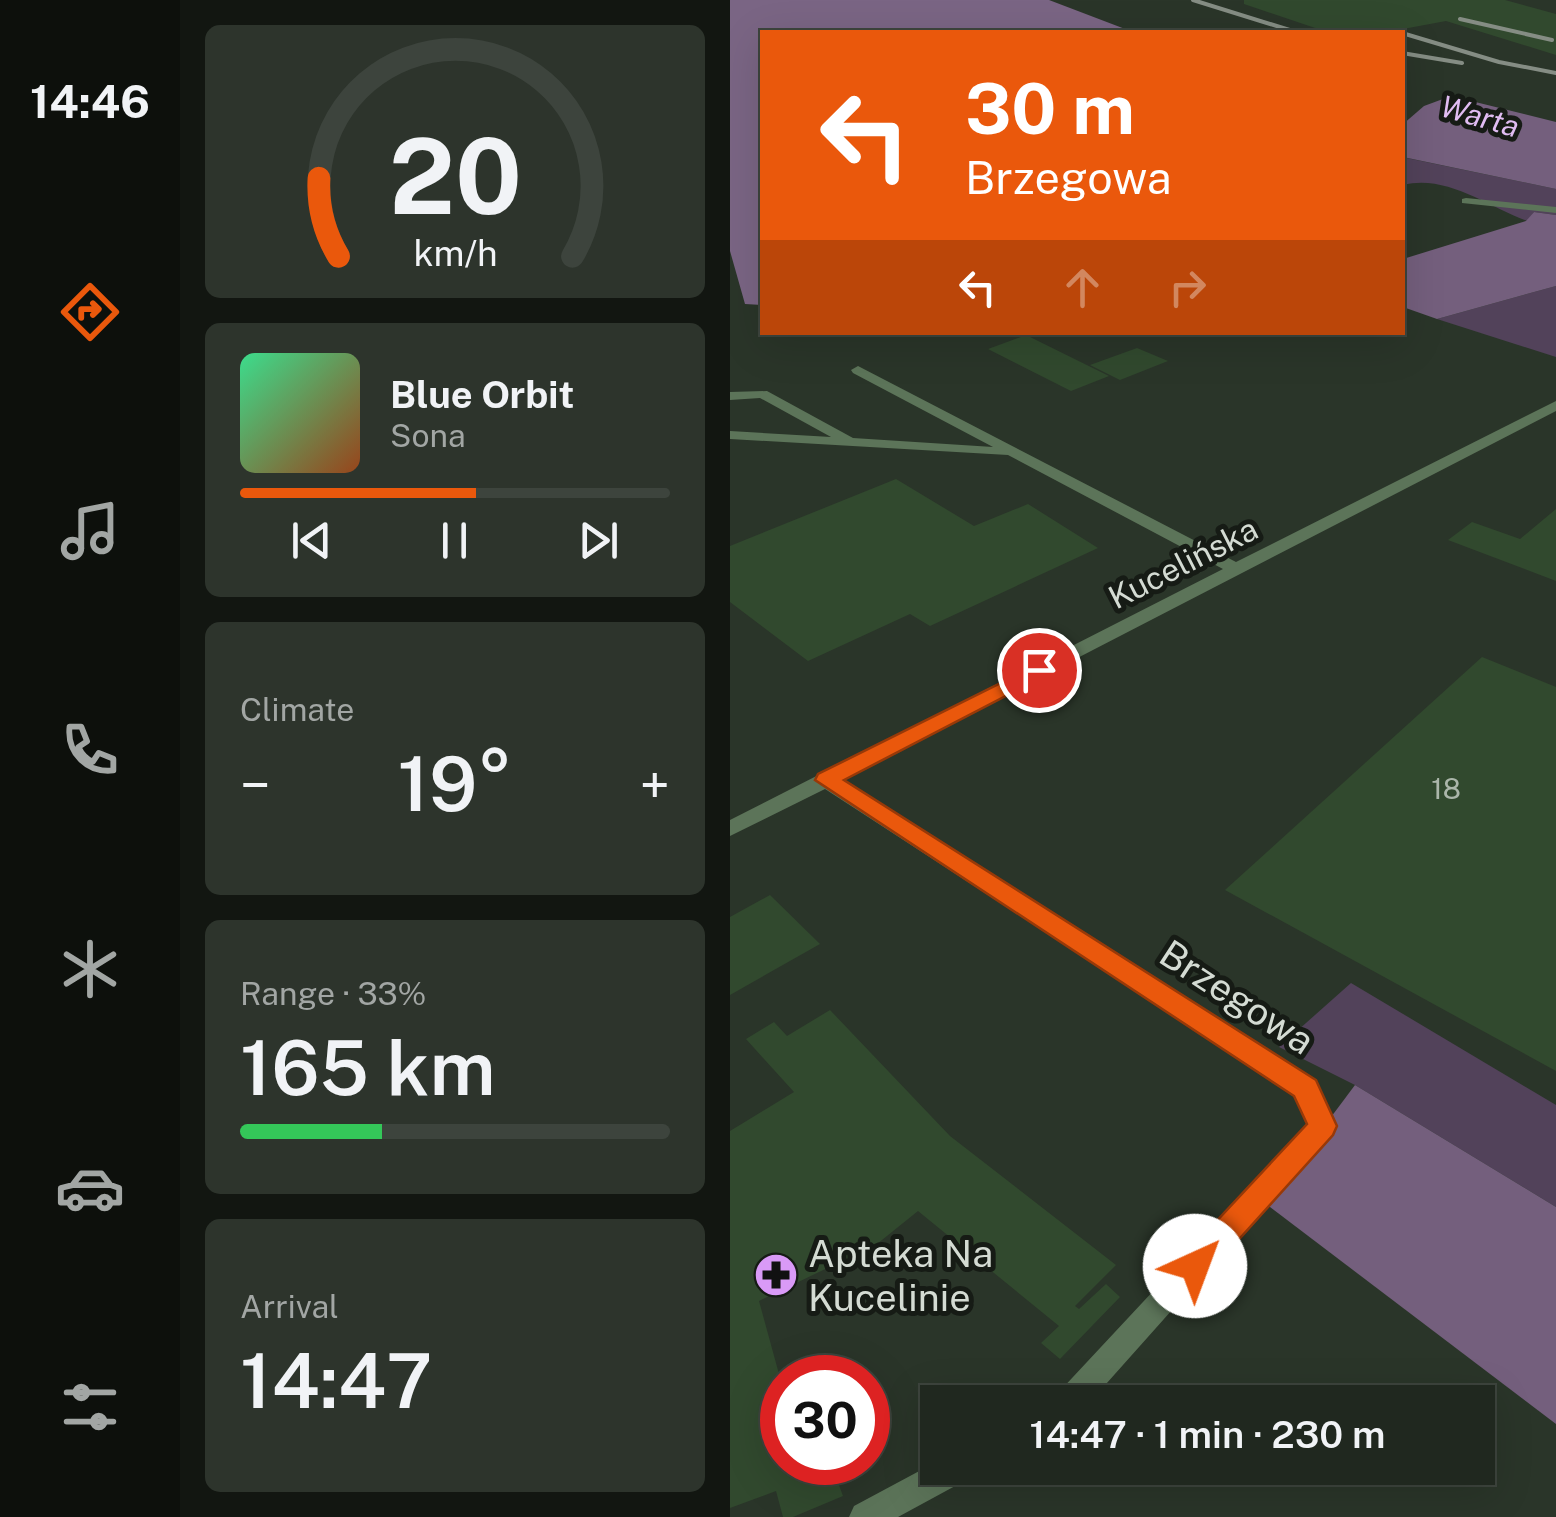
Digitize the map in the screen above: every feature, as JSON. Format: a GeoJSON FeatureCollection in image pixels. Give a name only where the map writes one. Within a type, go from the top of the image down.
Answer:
{"type":"FeatureCollection","features":[{"type":"Feature","properties":{"kind":"street"},"geometry":{"type":"LineString","coordinates":[[1466,200],[1556,210]]}},
{"type":"Feature","properties":{"kind":"street"},"geometry":{"type":"LineString","coordinates":[[858,370],[1236,569]]}},
{"type":"Feature","properties":{"kind":"street"},"geometry":{"type":"LineString","coordinates":[[730,396],[762,394],[852,442]]}},
{"type":"Feature","properties":{"kind":"street","name":"Kucelińska"},"geometry":{"type":"LineString","coordinates":[[730,829],[1556,405]]}},
{"type":"Feature","properties":{"kind":"street"},"geometry":{"type":"LineString","coordinates":[[730,435],[1010,452]]}},
{"type":"Feature","properties":{"kind":"street","name":"Brzegowa"},"geometry":{"type":"LineString","coordinates":[[826,780],[1306,1088],[1322,1126],[1086,1385]]}},
{"type":"Feature","properties":{"kind":"street"},"geometry":{"type":"LineString","coordinates":[[865,1517],[925,1485]]}},
{"type":"Feature","properties":{"kind":"shaded area"},"geometry":{"type":"Polygon","coordinates":[[[730,0],[1049,0],[1128,30],[760,30],[760,305],[745,304],[730,251],[730,0]]]}},
{"type":"Feature","properties":{"kind":"shaded area"},"geometry":{"type":"Polygon","coordinates":[[[1451,96],[1556,122],[1556,189],[1405,157],[1405,122],[1424,106],[1451,96]]]}},
{"type":"Feature","properties":{"kind":"shaded area"},"geometry":{"type":"Polygon","coordinates":[[[1405,158],[1556,189],[1556,215],[1534,212],[1527,221],[1466,193],[1419,183],[1405,185],[1405,158]]]}},
{"type":"Feature","properties":{"kind":"shaded area"},"geometry":{"type":"Polygon","coordinates":[[[1534,212],[1556,215],[1556,286],[1437,319],[1405,308],[1405,258],[1526,221],[1534,212]]]}},
{"type":"Feature","properties":{"kind":"shaded area"},"geometry":{"type":"Polygon","coordinates":[[[1556,286],[1556,357],[1437,319],[1556,286]]]}},
{"type":"Feature","properties":{"kind":"shaded area"},"geometry":{"type":"Polygon","coordinates":[[[1351,983],[1556,1105],[1556,1207],[1355,1085],[1279,1047],[1351,983]]]}},
{"type":"Feature","properties":{"kind":"shaded area"},"geometry":{"type":"Polygon","coordinates":[[[1355,1085],[1556,1207],[1556,1424],[1266,1204],[1355,1085]]]}},
{"type":"Feature","properties":{"kind":"building"},"geometry":{"type":"Polygon","coordinates":[[[1244,0],[1505,0],[1556,14],[1556,55],[1446,21],[1398,30],[1321,30],[1244,4],[1244,0]]]}},
{"type":"Feature","properties":{"kind":"building"},"geometry":{"type":"Polygon","coordinates":[[[1026,335],[1109,376],[1071,391],[988,349],[1026,335]]]}},
{"type":"Feature","properties":{"kind":"building"},"geometry":{"type":"Polygon","coordinates":[[[1137,348],[1168,361],[1120,380],[1090,365],[1137,348]]]}},
{"type":"Feature","properties":{"kind":"building"},"geometry":{"type":"Polygon","coordinates":[[[896,479],[974,526],[1028,504],[1098,548],[930,626],[910,614],[808,661],[730,602],[730,546],[896,479]]]}},
{"type":"Feature","properties":{"kind":"building"},"geometry":{"type":"Polygon","coordinates":[[[1556,509],[1556,581],[1448,540],[1472,522],[1520,539],[1556,509]]]}},
{"type":"Feature","properties":{"kind":"building"},"geometry":{"type":"Polygon","coordinates":[[[1482,657],[1556,687],[1556,1071],[1225,890],[1482,657]]]}},
{"type":"Feature","properties":{"kind":"building"},"geometry":{"type":"Polygon","coordinates":[[[770,895],[820,944],[730,995],[730,917],[770,895]]]}},
{"type":"Feature","properties":{"kind":"building"},"geometry":{"type":"Polygon","coordinates":[[[830,1010],[950,1136],[1116,1265],[1075,1306],[1079,1309],[1106,1284],[1120,1297],[1060,1359],[1041,1343],[1059,1326],[918,1211],[877,1244],[759,1301],[774,1355],[760,1355],[760,1485],[839,1485],[843,1496],[793,1517],[783,1517],[776,1491],[730,1508],[730,1131],[794,1092],[746,1039],[774,1022],[787,1036],[830,1010]]]}},
{"type":"Feature","properties":{"kind":"railway"},"geometry":{"type":"LineString","coordinates":[[1193,0],[1290,30]]}},
{"type":"Feature","properties":{"kind":"railway"},"geometry":{"type":"LineString","coordinates":[[1460,19],[1552,40]]}},
{"type":"Feature","properties":{"kind":"railway"},"geometry":{"type":"LineString","coordinates":[[1405,34],[1499,62],[1556,73]]}},
{"type":"Feature","properties":{"kind":"railway"},"geometry":{"type":"LineString","coordinates":[[1405,54],[1462,63]]}},
{"type":"Feature","properties":{"kind":"place","name":"Apteka Na Kucelinie"},"geometry":{"type":"Point","coordinates":[776,1275]}},
{"type":"Feature","properties":{"kind":"route"},"geometry":{"type":"LineString","coordinates":[[1039,670],[826,780],[1306,1088],[1322,1126],[1195,1266]]}},
{"type":"Feature","properties":{"kind":"water label","name":"Warta"},"geometry":{"type":"Point","coordinates":[1480,116]}}]}
